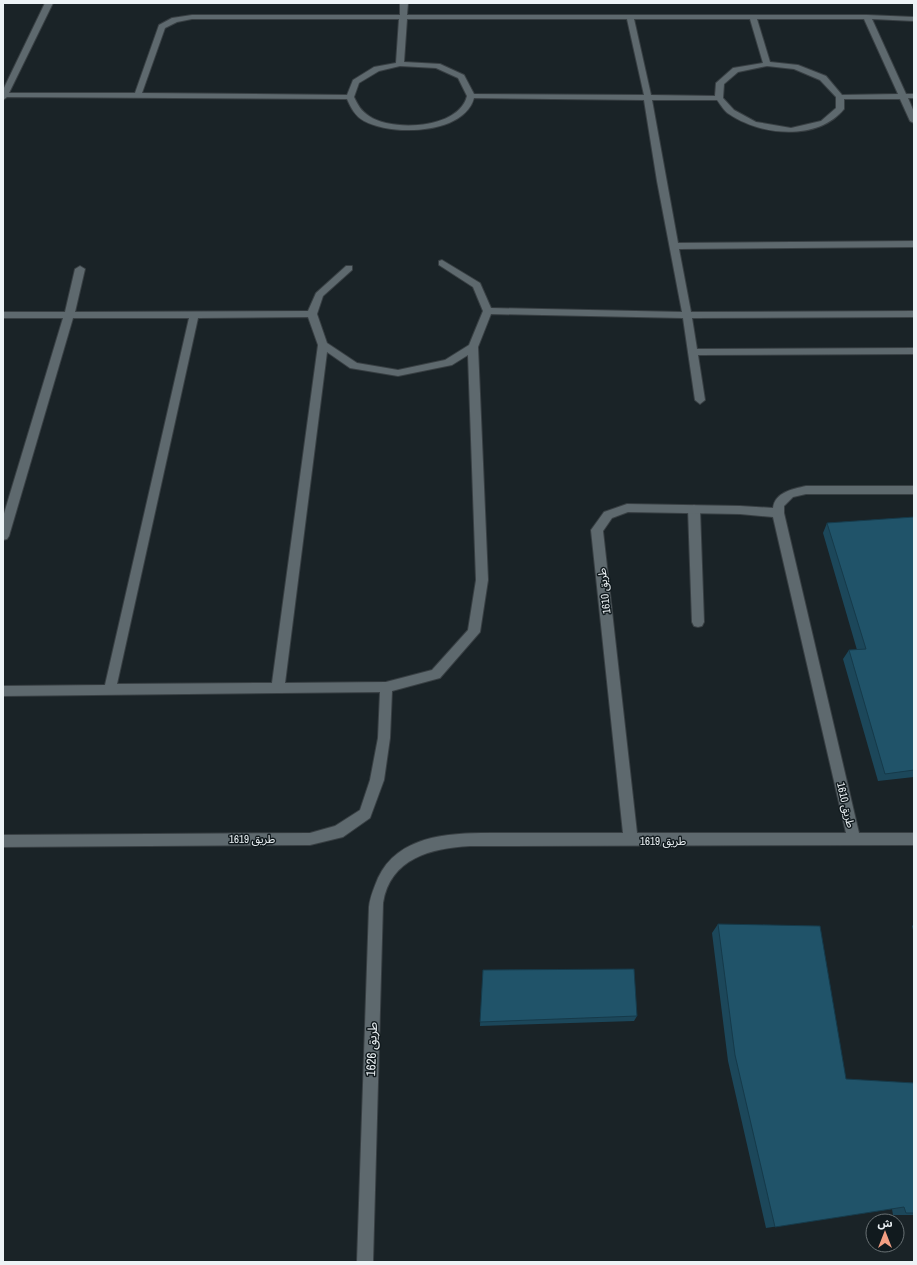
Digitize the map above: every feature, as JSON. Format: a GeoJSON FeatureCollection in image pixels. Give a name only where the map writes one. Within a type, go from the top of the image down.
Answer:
{"type":"FeatureCollection","features":[{"type":"Feature","properties":{"kind":"street"},"geometry":{"type":"LineString","coordinates":[[49,3],[4,96],[138,95],[350,97]]}},
{"type":"Feature","properties":{"kind":"street"},"geometry":{"type":"LineString","coordinates":[[400,64],[404,3]]}},
{"type":"Feature","properties":{"kind":"street"},"geometry":{"type":"LineString","coordinates":[[138,95],[162,27],[175,20],[192,16],[403,18],[867,17],[914,19]]}},
{"type":"Feature","properties":{"kind":"street"},"geometry":{"type":"LineString","coordinates":[[630,17],[648,97],[660,181],[687,315],[700,400]]}},
{"type":"Feature","properties":{"kind":"street"},"geometry":{"type":"LineString","coordinates":[[752,17],[767,64]]}},
{"type":"Feature","properties":{"kind":"street"},"geometry":{"type":"LineString","coordinates":[[867,17],[914,121]]}},
{"type":"Feature","properties":{"kind":"street"},"geometry":{"type":"LineString","coordinates":[[400,64],[438,66],[461,77],[471,96],[466,108],[446,122],[410,129],[375,123],[357,111],[350,97],[356,82],[378,69],[400,64]]}},
{"type":"Feature","properties":{"kind":"street"},"geometry":{"type":"LineString","coordinates":[[767,64],[795,67],[823,78],[840,97],[840,108],[824,123],[791,130],[754,124],[731,112],[719,98],[720,83],[736,70],[767,64]]}},
{"type":"Feature","properties":{"kind":"street"},"geometry":{"type":"LineString","coordinates":[[471,96],[719,98]]}},
{"type":"Feature","properties":{"kind":"street"},"geometry":{"type":"LineString","coordinates":[[840,97],[914,96]]}},
{"type":"Feature","properties":{"kind":"street"},"geometry":{"type":"LineString","coordinates":[[673,246],[914,244]]}},
{"type":"Feature","properties":{"kind":"street"},"geometry":{"type":"LineString","coordinates":[[3,691],[386,687],[436,674],[474,632],[482,580],[473,346],[488,311],[477,285],[442,263]]}},
{"type":"Feature","properties":{"kind":"street"},"geometry":{"type":"LineString","coordinates":[[278,688],[323,345],[312,314],[319,295],[349,268]]}},
{"type":"Feature","properties":{"kind":"street"},"geometry":{"type":"LineString","coordinates":[[3,536],[69,315],[80,269]]}},
{"type":"Feature","properties":{"kind":"street"},"geometry":{"type":"LineString","coordinates":[[488,311],[687,315],[914,314]]}},
{"type":"Feature","properties":{"kind":"street"},"geometry":{"type":"LineString","coordinates":[[110,690],[194,314]]}},
{"type":"Feature","properties":{"kind":"street"},"geometry":{"type":"LineString","coordinates":[[3,315],[312,314]]}},
{"type":"Feature","properties":{"kind":"street"},"geometry":{"type":"LineString","coordinates":[[323,345],[354,366],[398,373],[448,363],[473,346]]}},
{"type":"Feature","properties":{"kind":"street"},"geometry":{"type":"LineString","coordinates":[[692,352],[914,351]]}},
{"type":"Feature","properties":{"kind":"street"},"geometry":{"type":"LineString","coordinates":[[778,513],[779,504],[790,494],[806,490],[914,490]]}},
{"type":"Feature","properties":{"kind":"street","name":"طريق 1610"},"geometry":{"type":"LineString","coordinates":[[631,841],[597,530],[608,515],[627,508],[740,510],[778,513],[854,840]]}},
{"type":"Feature","properties":{"kind":"street"},"geometry":{"type":"LineString","coordinates":[[694,509],[698,622]]}},
{"type":"Feature","properties":{"kind":"street","name":"طريق 1619"},"geometry":{"type":"LineString","coordinates":[[3,841],[310,839],[338,832],[365,814],[377,780],[384,738],[386,687]]}},
{"type":"Feature","properties":{"kind":"street","name":"طريق 1619"},"geometry":{"type":"LineString","coordinates":[[413,849],[445,840],[631,841],[914,839]]}},
{"type":"Feature","properties":{"kind":"street","name":"طريق 1626"},"geometry":{"type":"LineString","coordinates":[[365,1262],[375,931],[378,893],[391,868],[413,849]]}},
{"type":"Feature","properties":{"kind":"building"},"geometry":{"type":"Polygon","coordinates":[[[914,517],[914,770],[885,774],[849,650],[866,649],[827,523],[914,517]]]}},
{"type":"Feature","properties":{"kind":"building"},"geometry":{"type":"Polygon","coordinates":[[[718,924],[820,926],[846,1079],[914,1083],[914,1213],[906,1213],[904,1207],[775,1227],[735,1055],[718,924]]]}},
{"type":"Feature","properties":{"kind":"building"},"geometry":{"type":"Polygon","coordinates":[[[634,969],[637,1016],[480,1022],[483,970],[634,969]]]}}]}
